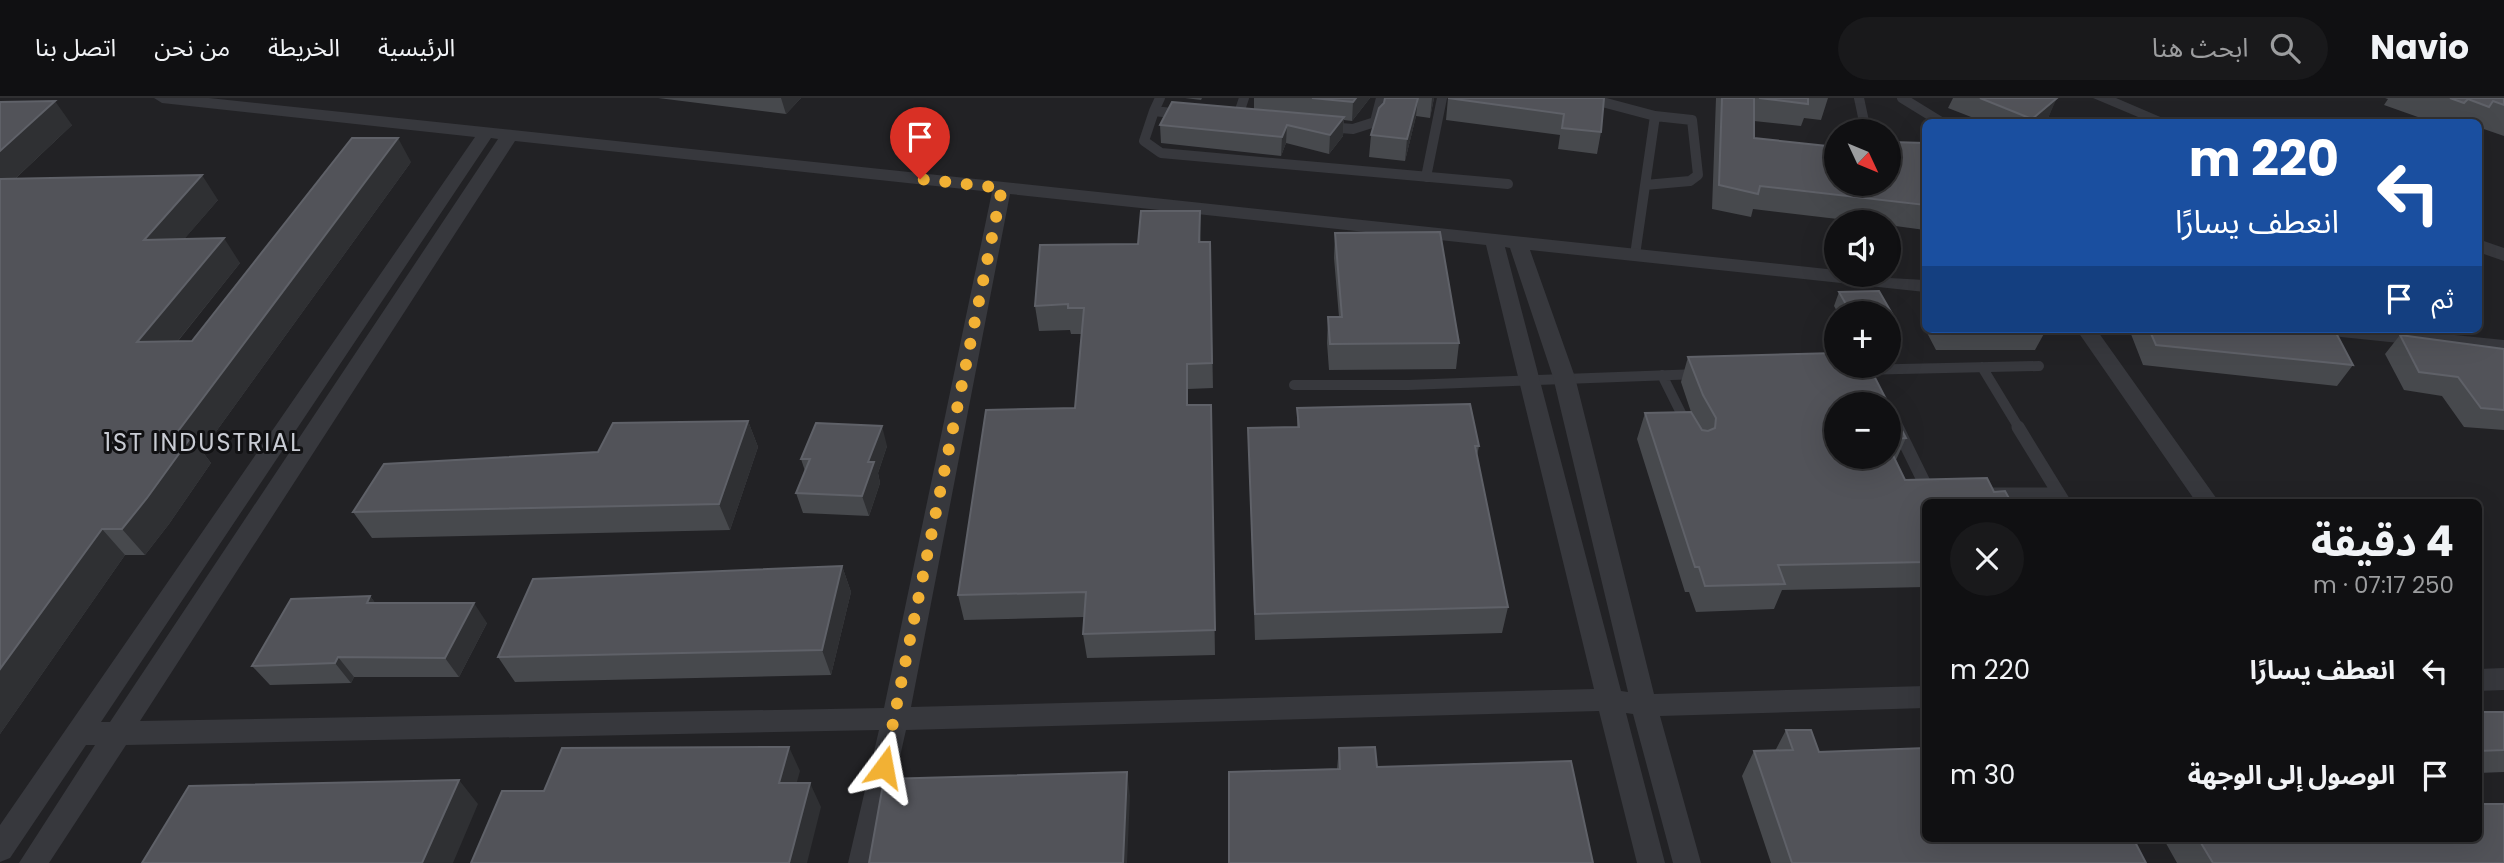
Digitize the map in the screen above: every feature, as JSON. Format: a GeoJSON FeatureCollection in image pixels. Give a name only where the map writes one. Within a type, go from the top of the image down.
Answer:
{"type":"FeatureCollection","features":[{"type":"Feature","properties":{"kind":"street"},"geometry":{"type":"LineString","coordinates":[[162,98],[1922,286]]}},
{"type":"Feature","properties":{"kind":"street"},"geometry":{"type":"LineString","coordinates":[[2101,98],[2153,119]]}},
{"type":"Feature","properties":{"kind":"street"},"geometry":{"type":"LineString","coordinates":[[33,863],[497,134]]}},
{"type":"Feature","properties":{"kind":"street"},"geometry":{"type":"LineString","coordinates":[[0,849],[497,134]]}},
{"type":"Feature","properties":{"kind":"street"},"geometry":{"type":"LineString","coordinates":[[862,863],[895,719],[1002,188]]}},
{"type":"Feature","properties":{"kind":"street"},"geometry":{"type":"LineString","coordinates":[[1506,242],[1564,377],[1644,705],[1687,863]]}},
{"type":"Feature","properties":{"kind":"street"},"geometry":{"type":"LineString","coordinates":[[1506,242],[1526,378],[1651,863]]}},
{"type":"Feature","properties":{"kind":"street"},"geometry":{"type":"LineString","coordinates":[[2482,247],[2504,255]]}},
{"type":"Feature","properties":{"kind":"street"},"geometry":{"type":"LineString","coordinates":[[2090,333],[2206,499]]}},
{"type":"Feature","properties":{"kind":"street"},"geometry":{"type":"LineString","coordinates":[[2370,333],[2504,347]]}},
{"type":"Feature","properties":{"kind":"street"},"geometry":{"type":"LineString","coordinates":[[2482,680],[2504,679]]}},
{"type":"Feature","properties":{"kind":"street"},"geometry":{"type":"LineString","coordinates":[[78,734],[895,719],[1610,700],[1644,705],[1922,697]]}},
{"type":"Feature","properties":{"kind":"lane"},"geometry":{"type":"LineString","coordinates":[[1160,98],[1144,141],[1161,153],[1508,184]]}},
{"type":"Feature","properties":{"kind":"lane"},"geometry":{"type":"LineString","coordinates":[[1237,119],[1244,98]]}},
{"type":"Feature","properties":{"kind":"lane"},"geometry":{"type":"LineString","coordinates":[[1314,126],[1353,129],[1375,122],[1381,98]]}},
{"type":"Feature","properties":{"kind":"lane"},"geometry":{"type":"LineString","coordinates":[[1426,177],[1441,98]]}},
{"type":"Feature","properties":{"kind":"lane"},"geometry":{"type":"LineString","coordinates":[[1601,98],[1602,102],[1654,116],[1685,117],[1692,120],[1698,175],[1690,181],[1645,185]]}},
{"type":"Feature","properties":{"kind":"lane"},"geometry":{"type":"LineString","coordinates":[[1859,98],[1863,119]]}},
{"type":"Feature","properties":{"kind":"lane"},"geometry":{"type":"LineString","coordinates":[[1902,98],[1936,119]]}},
{"type":"Feature","properties":{"kind":"lane"},"geometry":{"type":"LineString","coordinates":[[1154,111],[1195,115]]}},
{"type":"Feature","properties":{"kind":"lane"},"geometry":{"type":"LineString","coordinates":[[1635,256],[1654,116]]}},
{"type":"Feature","properties":{"kind":"lane"},"geometry":{"type":"LineString","coordinates":[[1223,118],[1250,121]]}},
{"type":"Feature","properties":{"kind":"lane"},"geometry":{"type":"LineString","coordinates":[[1881,391],[1982,367],[2039,366]]}},
{"type":"Feature","properties":{"kind":"lane"},"geometry":{"type":"LineString","coordinates":[[1982,367],[2061,498]]}},
{"type":"Feature","properties":{"kind":"lane"},"geometry":{"type":"LineString","coordinates":[[1294,385],[1408,385],[1526,378],[1717,373]]}},
{"type":"Feature","properties":{"kind":"lane"},"geometry":{"type":"LineString","coordinates":[[1662,375],[1693,436]]}},
{"type":"Feature","properties":{"kind":"lane"},"geometry":{"type":"LineString","coordinates":[[1857,378],[1881,391],[1926,486],[1946,495]]}},
{"type":"Feature","properties":{"kind":"lane"},"geometry":{"type":"LineString","coordinates":[[1981,495],[2061,498]]}},
{"type":"Feature","properties":{"kind":"shaded area"},"geometry":{"type":"Polygon","coordinates":[[[0,98],[2504,98],[2504,863],[0,863],[0,98]]]}},
{"type":"Feature","properties":{"kind":"building"},"geometry":{"type":"Polygon","coordinates":[[[1312,98],[1356,98],[1353,102],[1312,98]]]}},
{"type":"Feature","properties":{"kind":"building"},"geometry":{"type":"Polygon","coordinates":[[[1385,98],[1418,98],[1407,139],[1371,135],[1385,98]]]}},
{"type":"Feature","properties":{"kind":"building"},"geometry":{"type":"Polygon","coordinates":[[[1448,98],[1604,98],[1601,132],[1562,128],[1564,114],[1448,98]]]}},
{"type":"Feature","properties":{"kind":"building"},"geometry":{"type":"Polygon","coordinates":[[[1722,98],[1754,98],[1754,138],[1824,146],[1824,193],[1760,186],[1758,194],[1719,185],[1722,98]]]}},
{"type":"Feature","properties":{"kind":"building"},"geometry":{"type":"Polygon","coordinates":[[[1759,98],[1808,98],[1808,104],[1759,98]]]}},
{"type":"Feature","properties":{"kind":"building"},"geometry":{"type":"Polygon","coordinates":[[[1980,98],[2057,98],[2032,119],[1980,98]]]}},
{"type":"Feature","properties":{"kind":"building"},"geometry":{"type":"Polygon","coordinates":[[[2450,98],[2504,98],[2504,105],[2493,101],[2489,107],[2468,99],[2464,103],[2450,98]]]}},
{"type":"Feature","properties":{"kind":"building"},"geometry":{"type":"Polygon","coordinates":[[[55,101],[0,151],[0,102],[55,101]]]}},
{"type":"Feature","properties":{"kind":"building"},"geometry":{"type":"Polygon","coordinates":[[[1172,102],[1344,117],[1330,135],[1287,125],[1282,137],[1160,125],[1172,102]]]}},
{"type":"Feature","properties":{"kind":"building"},"geometry":{"type":"Polygon","coordinates":[[[352,138],[398,138],[173,438],[191,437],[147,498],[122,529],[102,529],[0,669],[0,179],[202,175],[144,240],[224,238],[137,342],[192,341],[352,138]]]}},
{"type":"Feature","properties":{"kind":"building"},"geometry":{"type":"Polygon","coordinates":[[[1901,142],[1922,143],[1922,205],[1847,196],[1901,196],[1901,142]]]}},
{"type":"Feature","properties":{"kind":"building"},"geometry":{"type":"Polygon","coordinates":[[[1141,211],[1200,211],[1199,242],[1210,242],[1212,363],[1187,364],[1187,405],[1211,405],[1215,630],[1083,634],[1086,592],[958,595],[986,410],[1075,408],[1084,308],[1068,308],[1068,304],[1035,306],[1040,245],[1138,244],[1141,211]]]}},
{"type":"Feature","properties":{"kind":"building"},"geometry":{"type":"Polygon","coordinates":[[[1440,232],[1459,343],[1330,344],[1328,317],[1342,317],[1335,233],[1440,232]]]}},
{"type":"Feature","properties":{"kind":"building"},"geometry":{"type":"Polygon","coordinates":[[[1879,291],[1885,301],[1844,301],[1839,292],[1879,291]]]}},
{"type":"Feature","properties":{"kind":"building"},"geometry":{"type":"Polygon","coordinates":[[[2151,333],[2336,333],[2353,365],[2156,345],[2151,333]]]}},
{"type":"Feature","properties":{"kind":"building"},"geometry":{"type":"Polygon","coordinates":[[[2400,335],[2504,349],[2504,410],[2481,408],[2458,377],[2419,372],[2400,335]]]}},
{"type":"Feature","properties":{"kind":"building"},"geometry":{"type":"Polygon","coordinates":[[[1824,353],[1824,378],[1875,378],[1882,392],[1824,392],[1824,469],[1900,469],[1905,480],[1987,478],[1994,492],[2005,491],[2009,499],[1922,499],[1922,562],[1778,565],[1785,584],[1705,586],[1699,567],[1695,567],[1645,413],[1691,412],[1702,430],[1708,431],[1715,428],[1716,418],[1703,395],[1688,357],[1824,353]]]}},
{"type":"Feature","properties":{"kind":"building"},"geometry":{"type":"Polygon","coordinates":[[[1470,404],[1479,446],[1475,446],[1508,607],[1255,614],[1248,428],[1299,427],[1297,408],[1470,404]]]}},
{"type":"Feature","properties":{"kind":"building"},"geometry":{"type":"Polygon","coordinates":[[[748,421],[719,504],[353,512],[384,464],[598,452],[613,423],[748,421]]]}},
{"type":"Feature","properties":{"kind":"building"},"geometry":{"type":"Polygon","coordinates":[[[816,423],[882,426],[868,462],[874,462],[862,496],[796,493],[810,459],[801,459],[816,423]]]}},
{"type":"Feature","properties":{"kind":"building"},"geometry":{"type":"Polygon","coordinates":[[[842,566],[822,650],[498,657],[533,579],[842,566]]]}},
{"type":"Feature","properties":{"kind":"building"},"geometry":{"type":"Polygon","coordinates":[[[370,596],[367,603],[474,603],[445,658],[338,657],[335,663],[252,666],[291,599],[370,596]]]}},
{"type":"Feature","properties":{"kind":"building"},"geometry":{"type":"Polygon","coordinates":[[[2482,712],[2504,712],[2504,750],[2482,751],[2482,712]]]}},
{"type":"Feature","properties":{"kind":"building"},"geometry":{"type":"Polygon","coordinates":[[[1786,730],[1811,730],[1819,752],[1922,748],[1922,842],[2135,842],[2146,863],[1792,863],[1754,751],[1793,750],[1786,730]]]}},
{"type":"Feature","properties":{"kind":"building"},"geometry":{"type":"Polygon","coordinates":[[[789,747],[779,783],[810,783],[789,863],[471,863],[502,791],[544,791],[562,748],[789,747]]]}},
{"type":"Feature","properties":{"kind":"building"},"geometry":{"type":"Polygon","coordinates":[[[1375,747],[1377,767],[1571,761],[1593,863],[1229,863],[1229,772],[1340,769],[1339,748],[1375,747]]]}},
{"type":"Feature","properties":{"kind":"building"},"geometry":{"type":"Polygon","coordinates":[[[1127,772],[1123,863],[869,863],[884,779],[1127,772]]]}},
{"type":"Feature","properties":{"kind":"building"},"geometry":{"type":"Polygon","coordinates":[[[459,780],[422,863],[142,863],[189,786],[459,780]]]}},
{"type":"Feature","properties":{"kind":"building"},"geometry":{"type":"Polygon","coordinates":[[[2482,804],[2504,804],[2504,863],[2213,863],[2200,842],[2482,842],[2482,804]]]}},
{"type":"Feature","properties":{"kind":"district","name":"1ST INDUSTRIAL"},"geometry":{"type":"Point","coordinates":[203,442]}},
{"type":"Feature","properties":{"kind":"route"},"geometry":{"type":"LineString","coordinates":[[884,767],[1002,188],[920,179]]}}]}
